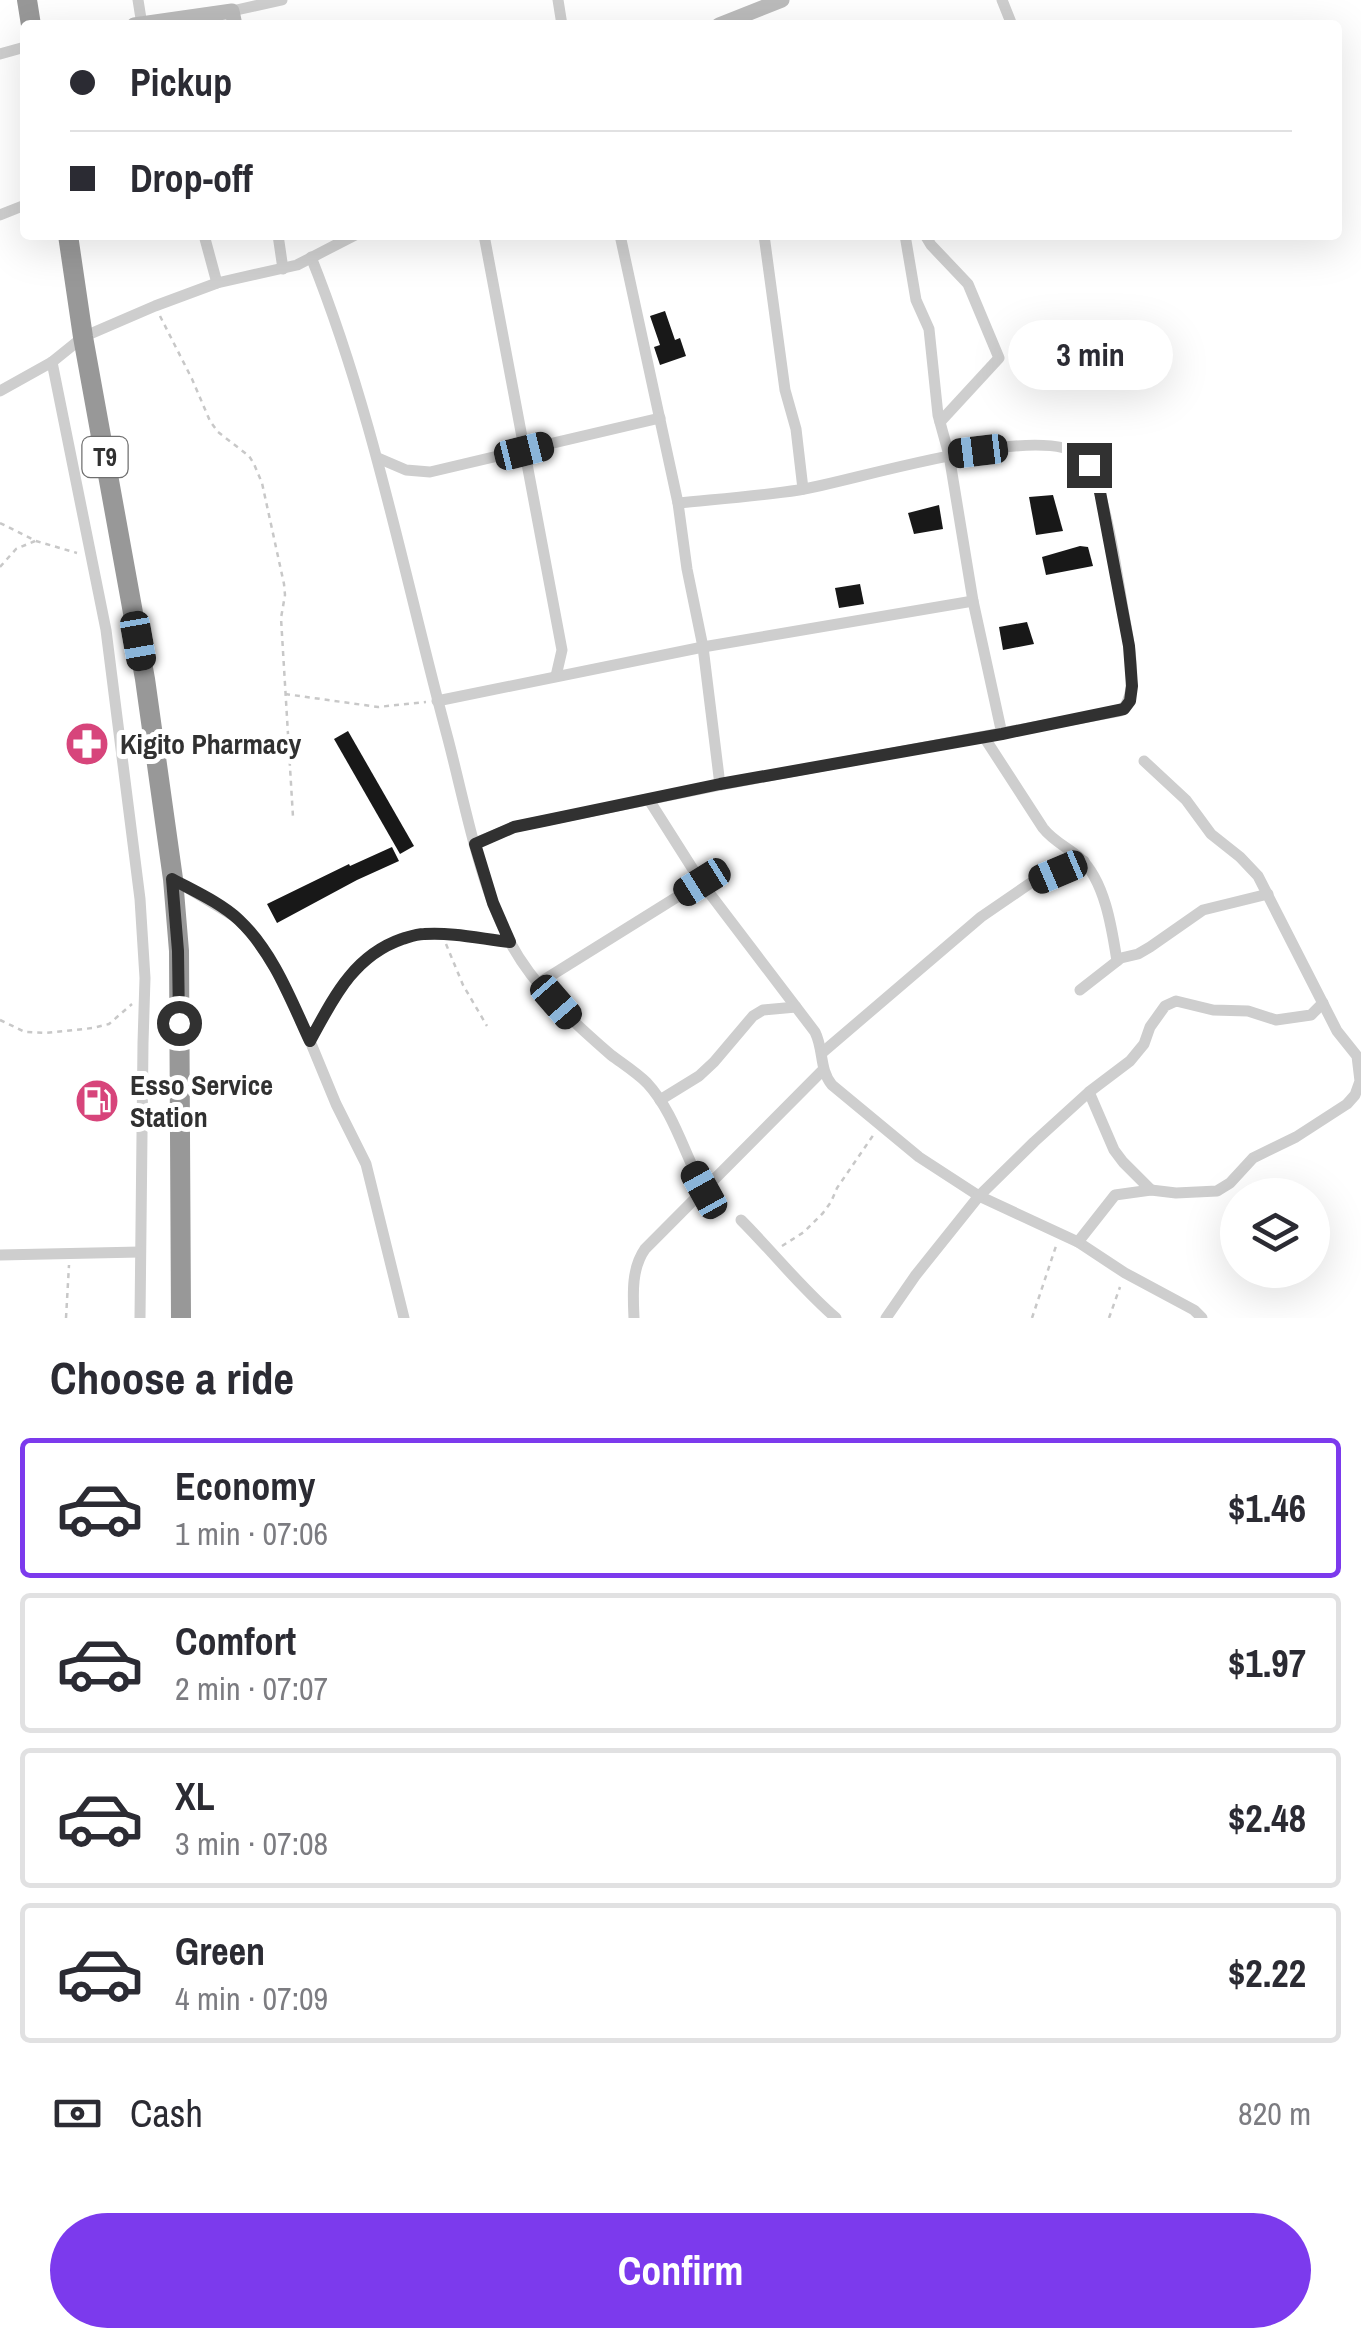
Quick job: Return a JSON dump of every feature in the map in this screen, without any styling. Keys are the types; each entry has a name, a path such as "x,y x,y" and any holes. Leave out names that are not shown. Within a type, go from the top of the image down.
{"highway":[{"name":"T9","path":"69,240 146,679 172,879 178,951 180,1318"}],"street":[{"path":"732,20 782,0"},
{"path":"206,20 233,18 274,1"},
{"path":"205,240 218,283"},
{"path":"279,240 283,269"},
{"path":"0,391 52,362 83,337 218,283 297,265 345,240"},
{"path":"485,240 562,650 556,676"},
{"path":"621,240 678,503 703,647 720,784"},
{"path":"765,240 803,489"},
{"path":"906,240 916,300 930,336 940,422 950,455 973,601 1002,734"},
{"path":"928,240 968,284 998,354 996,362 940,422"},
{"path":"311,257 349,357 378,458 437,700 493,903 510,942 539,983 573,1022 646,1082 660,1100 704,1190"},
{"path":"52,362 106,630 140,899 145,994 140,1318"},
{"path":"378,458 406,470 430,472 660,418"},
{"path":"475,844 514,827 720,784 1120,711 1128,705 1132,686 1129,646 1100,492 1084,457 1069,450 1036,444 950,455 803,489 678,503"},
{"path":"437,700 703,647 973,601"},
{"path":"562,650 583,671"},
{"path":"984,737 1052,839 1084,861 1109,910 1117,961"},
{"path":"1078,1242 1115,1194 1217,1191 1253,1158 1296,1137 1352,1100 1360,1080 1357,1056 1337,1030 1258,876 1211,834 1186,800 1144,761"},
{"path":"650,800 702,882 815,1032 823,1052 823,1070 832,1085 919,1157 980,1196 1078,1242 1202,1318"},
{"path":"823,1052 981,917 1032,882 1084,861"},
{"path":"172,879 238,918 278,973 366,1164 402,1316"},
{"path":"539,983 702,882"},
{"path":"1080,990 1117,961 1150,947 1203,910 1268,894"},
{"path":"886,1318 980,1196 1089,1092 1130,1061 1165,1006 1176,1001 1214,1010 1248,1011 1276,1020 1311,1014 1323,1003"},
{"path":"660,1100 699,1076 753,1016 763,1010 796,1006"},
{"path":"634,1318 638,1259 823,1070"},
{"path":"1089,1092 1114,1150 1151,1190"},
{"path":"741,1220 804,1291 836,1318"},
{"path":"0,1255 140,1252"}],"lane":[{"path":"310,1041 348,976 390,944 419,934 510,942"}],"path":[{"path":"154,306 210,421 249,456 262,483 284,584 281,618 293,817"},
{"path":"0,523 36,541 92,559"},
{"path":"0,567 16,548 36,541"},
{"path":"285,694 378,708 437,700"},
{"path":"442,934 463,985 487,1026"},
{"path":"0,1020 25,1032 93,1028 109,1024 145,994"},
{"path":"772,1251 804,1232 823,1213 880,1126"},
{"path":"1032,1318 1059,1235"},
{"path":"66,1318 70,1255"},
{"path":"1108,1318 1125,1273"}],"building":[{"path":"665,311 675,340 680,338 686,356 660,365 654,347 660,345 650,316"},
{"path":"1053,495 1063,531 1036,535 1029,497"},
{"path":"939,505 943,529 914,534 908,513"},
{"path":"1088,547 1093,566 1046,575 1042,557"},
{"path":"860,584 864,604 839,608 835,588"},
{"path":"1027,622 1034,644 1003,650 999,627"},
{"path":"348,731 414,846 400,854 334,739"},
{"path":"392,847 399,861 277,923 267,904"}],"place":[{"name":"Kigito Pharmacy","path":"87,744"},
{"name":"Esso Service Station","path":"97,1101"}],"route":[{"path":"179,1023 172,879 238,918 256,938 278,973 310,1041 348,976 390,944 419,934 510,942 475,844 514,827 720,784 1124,709 1130,701 1132,686 1129,646 1100,492 1089,465"}]}
